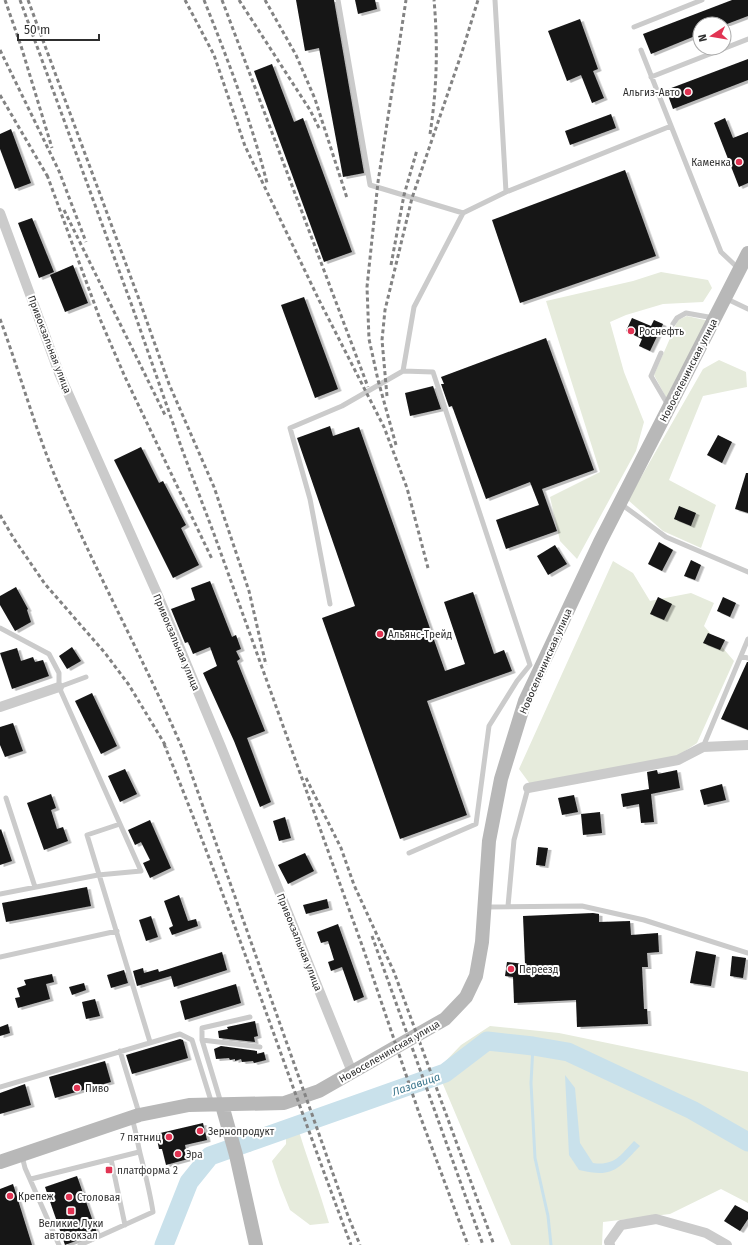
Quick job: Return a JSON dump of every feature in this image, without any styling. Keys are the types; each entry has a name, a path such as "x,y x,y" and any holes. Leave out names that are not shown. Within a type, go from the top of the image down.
{"main road":[{"name":"Новоселенинская улица","path":"0,1162 135,1117 188,1105 284,1103 319,1091 445,1019 466,997 476,976 482,942 483,907 489,841 501,779 525,701 620,503 748,253"},
{"path":"217,1105 232,1140 256,1245"}],"street":[{"name":"Привокзальная улица","path":"0,213 59,373 156,591 222,747 352,1072"},
{"path":"0,707 59,687"},
{"path":"528,788 678,760 703,747 748,744"},
{"path":"610,1245 609,1242 621,1225 656,1219 706,1233 727,1245"}],"lane":[{"path":"338,0 370,185 463,213"},
{"path":"495,0 506,192"},
{"path":"634,26 702,0"},
{"path":"651,77 748,39"},
{"path":"641,50 721,252 739,270"},
{"path":"404,371 414,307 463,213 506,192 671,126"},
{"path":"725,298 748,309"},
{"path":"673,324 677,318 686,313 714,318"},
{"path":"661,353 650,376 669,406"},
{"path":"330,604 310,499 290,428 342,406 404,371 433,372 530,665 517,681 489,726 476,824 409,853"},
{"path":"620,503 666,537 748,572"},
{"path":"0,628 49,654 59,673 59,687 141,871 98,875 0,894"},
{"path":"703,747 748,639"},
{"path":"741,656 748,658"},
{"path":"59,687 86,677"},
{"path":"508,906 514,840 528,788"},
{"path":"6,798 35,887"},
{"path":"120,824 87,835 98,875 118,931 150,1042"},
{"path":"483,907 582,906 644,920 748,953"},
{"path":"0,957 118,931"},
{"path":"217,1105 202,1040 202,1028 250,1017"},
{"path":"0,1087 180,1034 192,1040 217,1105"},
{"path":"202,1040 260,1046"},
{"path":"80,1245 153,1212 148,1182 139,1152 135,1117 120,1051"},
{"path":"31,1179 139,1152"},
{"path":"22,1155 59,1245"},
{"path":"111,1159 126,1225"}],"shaded area":[{"path":"661,272 708,280 712,288 703,302 663,304 626,315 610,322 624,372 644,422 636,451 577,559 560,541 550,497 600,472 546,301 633,281"},
{"path":"687,316 709,321 668,401 654,375 678,320"},
{"path":"719,360 746,372 747,387 703,396 669,480 716,505 701,548 663,531 628,500 703,369"},
{"path":"613,561 633,573 650,601 691,593 714,603 704,626 734,661 697,743 676,757 530,784 519,769"},
{"path":"490,1026 559,1033 748,1072 748,1203 721,1189 670,1214 603,1222 602,1245 511,1245 437,1070 461,1045"},
{"path":"296,1122 329,1223 310,1225 290,1210 272,1161 286,1144 286,1137 272,1139 250,1152 246,1132 275,1124"}],"water":[{"path":"565,1075 575,1088 580,1143 593,1163 606,1163 616,1159 634,1141 640,1146 626,1161 614,1170 600,1173 579,1170 569,1155"}],"building":[{"path":"296,0 334,0 364,173 343,177 319,48 305,51"},
{"path":"355,0 375,0 377,9 358,14"},
{"path":"732,0 748,0 748,16 732,22 732,16 692,16 692,37 651,54 643,34"},
{"path":"580,19 598,69 593,71 604,98 592,103 581,75 567,81 548,31"},
{"path":"748,59 748,80 673,109 666,90"},
{"path":"272,64 294,122 303,118 352,252 324,262 254,71"},
{"path":"611,114 616,128 570,145 565,131"},
{"name":"Каменка","path":"725,118 733,138 748,132 748,183 739,187 714,123"},
{"path":"11,129 31,183 15,189 0,149 0,134"},
{"path":"625,170 656,256 520,303 492,220"},
{"path":"32,218 54,272 39,278 18,223"},
{"path":"73,265 88,303 65,312 50,275"},
{"path":"304,297 338,389 315,398 281,305"},
{"path":"632,318 651,326 654,320 663,324 650,351 639,346 642,339 626,331"},
{"path":"546,338 594,470 542,489 557,531 506,549 496,520 539,505 530,482 486,499 452,406 449,407 441,384 444,384 441,377"},
{"path":"433,386 441,409 410,416 405,393"},
{"name":"Альянс-Трейд","path":"330,426 333,436 359,427 445,671 465,664 444,602 473,592 494,654 504,650 512,671 427,701 467,815 400,839 322,618 355,606 297,438"},
{"path":"718,435 732,442 722,463 707,455"},
{"path":"141,447 159,483 163,481 186,525 181,528 199,565 173,578 114,460"},
{"path":"746,473 748,473 748,513 735,509"},
{"path":"679,506 696,513 691,526 674,519"},
{"path":"659,542 673,550 662,571 648,564"},
{"path":"555,545 567,564 548,575 537,556"},
{"path":"691,560 701,565 695,580 684,576"},
{"path":"210,581 232,637 236,635 241,649 236,651 240,659 237,661 265,731 247,738 271,802 260,807 234,741 203,673 217,666 210,647 193,654 188,642 185,643 171,609 195,600 191,588"},
{"path":"16,587 28,609 31,622 15,631 0,605 0,596"},
{"path":"658,597 672,604 664,620 650,614"},
{"path":"723,597 736,603 730,617 717,611"},
{"path":"708,633 725,640 720,650 703,643"},
{"path":"72,647 81,661 67,669 59,656"},
{"path":"17,648 21,661 33,657 35,662 43,660 49,676 12,689 0,653"},
{"path":"748,662 748,730 721,719"},
{"path":"92,693 117,746 101,754 75,701"},
{"path":"13,723 23,751 5,757 0,745 0,727"},
{"path":"125,769 137,794 120,802 108,776"},
{"path":"657,770 658,774 677,770 680,788 651,794 654,822 641,823 639,804 623,807 621,794 649,789 647,772"},
{"path":"722,784 726,800 704,805 700,790"},
{"path":"51,794 56,808 51,810 57,829 63,827 68,841 44,850 27,803"},
{"path":"574,795 578,812 562,815 558,798"},
{"path":"600,812 602,833 583,835 581,814"},
{"path":"285,817 291,838 279,841 273,821"},
{"path":"150,820 171,868 150,878 143,863 150,860 141,842 135,845 128,830"},
{"path":"1,829 12,861 0,865 0,830"},
{"path":"538,847 548,848 545,866 536,865"},
{"path":"305,853 314,871 288,884 278,865"},
{"path":"87,887 91,906 6,922 2,903"},
{"path":"179,895 188,921 196,919 198,926 172,935 169,928 173,926 164,901"},
{"path":"327,899 329,908 306,914 303,905"},
{"path":"599,914 599,922 630,921 631,935 658,933 659,952 647,953 648,967 642,967 644,1009 647,1009 648,1024 577,1027 576,1000 514,1003 513,977 505,976 507,962 525,964 523,916"},
{"path":"151,916 158,937 146,941 139,920"},
{"path":"338,924 364,997 354,1001 342,967 331,971 328,962 334,960 328,941 321,943 317,932"},
{"path":"696,951 716,955 711,986 690,983"},
{"path":"222,952 227,970 174,987 171,976 137,986 133,971 143,968 144,973 158,969 159,972"},
{"path":"732,956 746,958 743,978 730,976"},
{"path":"124,970 128,983 111,988 107,975"},
{"path":"52,974 54,982 46,984 50,999 18,1008 15,998 20,997 17,988 26,985 24,980"},
{"path":"84,983 86,990 72,995 69,987"},
{"path":"236,984 241,1003 185,1020 180,1001"},
{"path":"95,999 100,1016 86,1019 82,1002"},
{"path":"255,1021 258,1036 254,1037 255,1042 219,1038 218,1031 228,1029 227,1027"},
{"path":"8,1024 10,1033 0,1036 0,1027"},
{"path":"180,1039 183,1040 188,1058 132,1074 126,1055"},
{"path":"221,1046 257,1051 257,1054 264,1052 266,1060 254,1063 253,1061 242,1062 241,1059 235,1061 235,1059 230,1060 229,1058 216,1059 214,1049"},
{"path":"105,1061 111,1082 55,1098 49,1077"},
{"path":"25,1084 31,1105 0,1114 0,1093"},
{"path":"203,1123 207,1140 185,1145 188,1159 166,1165 162,1149 159,1149 156,1134"},
{"name":"Великие Луки автовокзал","path":"77,1176 97,1233 65,1245 45,1187"},
{"path":"13,1184 32,1245 0,1245 0,1189"},
{"path":"735,1205 748,1212 748,1219 740,1231 724,1221"}],"waterway":[{"name":"Лазавица","path":"164,1245 189,1182 210,1156 445,1073 487,1041 533,1046 568,1052 692,1110 748,1142"},
{"path":"533,1046 531,1083 535,1158 548,1216 551,1245"}],"railway":[{"path":"5,0 21,46 52,148"},
{"path":"20,0 132,306 183,452 363,948 419,1113 468,1245"},
{"path":"28,0 169,384 214,487 249,591 266,665"},
{"path":"185,0 214,55 245,146 319,300 384,427 407,488 428,568"},
{"path":"204,0 222,45 254,136 267,183"},
{"path":"222,0 368,387"},
{"path":"239,0 310,110 320,130"},
{"path":"265,0 296,55 315,99 347,198"},
{"path":"396,445 378,380 369,339 367,287 378,182 406,0"},
{"path":"430,134 436,67 434,0"},
{"path":"387,396 382,340 385,310 412,198 462,52 478,0"},
{"path":"0,50 59,171 86,242"},
{"path":"0,95 49,179"},
{"path":"391,265 404,195 417,150"},
{"path":"47,175 100,319 125,377 212,559"},
{"path":"64,210 165,415"},
{"path":"0,319 57,481 183,750 348,1216 360,1245"},
{"path":"0,515 14,539 45,584 105,653 129,685 167,748"},
{"path":"164,744 213,868 351,1245"},
{"path":"306,778 341,848 354,885 394,972 494,1245"},
{"path":"372,936 483,1245"}],"place":[{"name":"Альгиз-Авто","path":"688,92"},
{"name":"Каменка","path":"739,162"},
{"name":"Роснефть","path":"631,331"},
{"name":"Альянс-Трейд","path":"380,634"},
{"name":"Переезд","path":"511,969"},
{"name":"Пиво","path":"77,1088"},
{"name":"Зернопродукт","path":"200,1131"},
{"name":"7 пятниц","path":"169,1137"},
{"name":"Эра","path":"178,1154"},
{"name":"платформа 2","path":"109,1170"},
{"name":"Крепеж","path":"10,1196"},
{"name":"Столовая","path":"69,1197"},
{"name":"Великие Луки автовокзал","path":"71,1211"}]}
